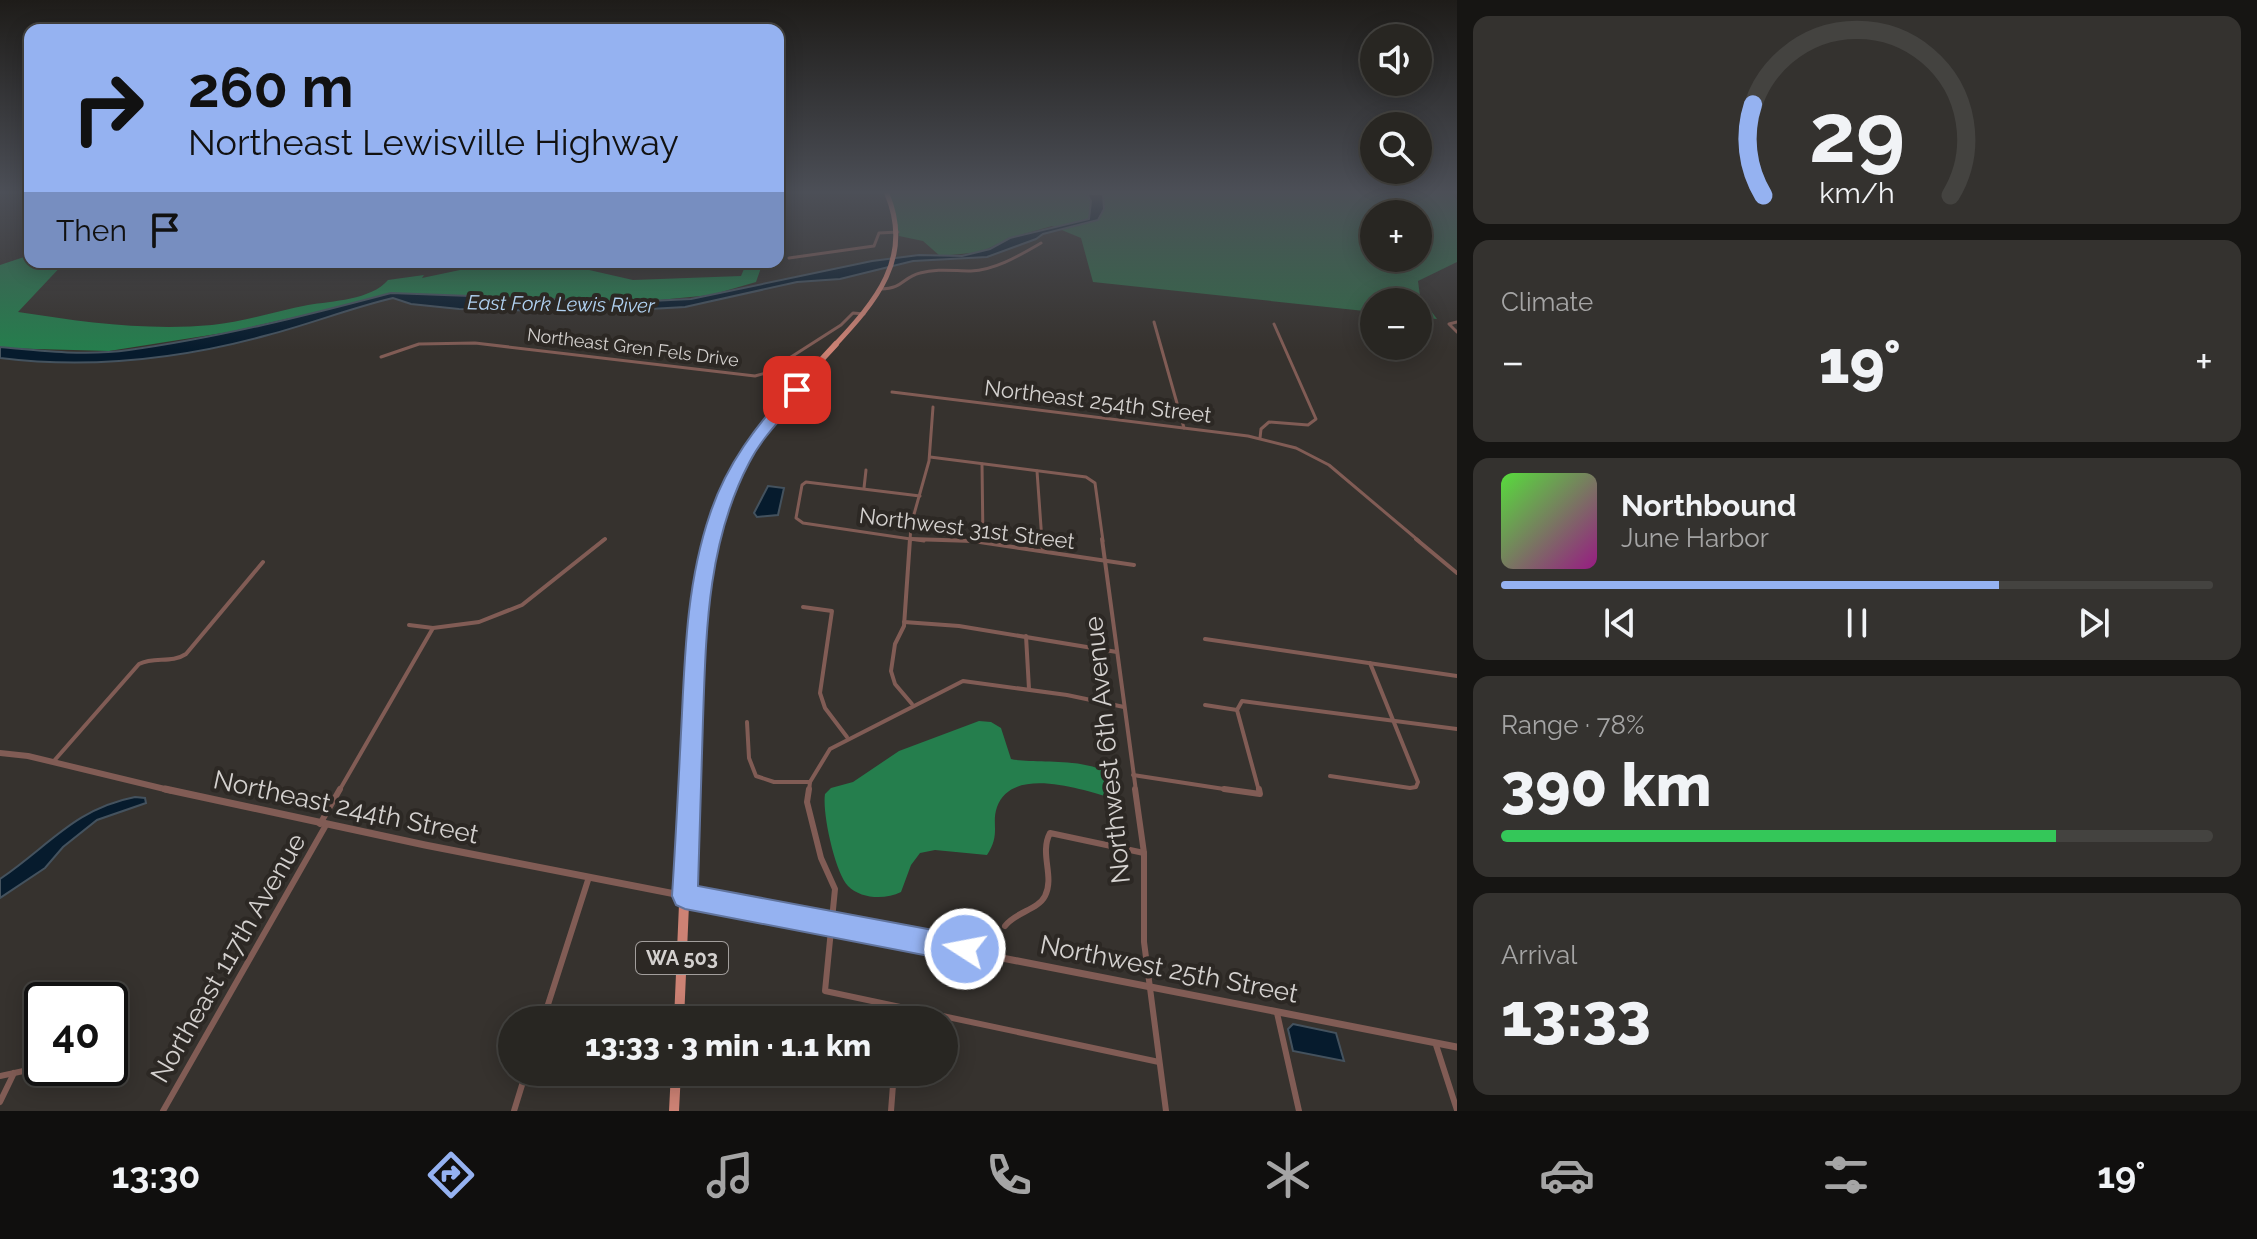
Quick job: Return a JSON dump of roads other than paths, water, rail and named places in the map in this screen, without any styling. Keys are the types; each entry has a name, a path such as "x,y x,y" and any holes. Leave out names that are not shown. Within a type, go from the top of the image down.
{"main road":[{"name":"WA 503","path":"680,1006 699,599 719,512 741,462 763,428 864,314 881,289 895,246"},
{"path":"674,1111 675,1086"}],"street":[{"path":"789,258 874,246"},
{"path":"881,289 896,289 910,276 926,271 973,271 997,264 1035,246"},
{"name":"Northeast Gren Fels Drive","path":"381,357 419,344 475,343 755,376 766,373 824,333 841,325 853,313 864,314"},
{"path":"1154,322 1184,428"},
{"path":"1457,322 1449,324 1457,332"},
{"path":"1260,438 1261,429 1269,422 1308,425 1316,419 1274,324"},
{"name":"Northeast 254th Street","path":"892,392 1260,438 1299,449 1338,471 1457,573"},
{"path":"912,704 895,684 891,671 893,652 904,622 909,538 930,457 933,407"},
{"path":"930,457 1037,471 1043,551"},
{"path":"982,464 983,542"},
{"path":"866,470 864,488 920,496"},
{"name":"Northwest 6th Avenue","path":"1037,471 1086,477 1094,481 1144,853 1143,922 1166,1111"},
{"name":"Northwest 31st Street","path":"864,488 804,482 796,517 798,521 909,538 983,542 1134,565"},
{"path":"409,625 433,628 485,620 520,606 545,589 584,552 605,539"},
{"path":"53,762 141,662 152,659 173,662 186,654 263,562"},
{"path":"803,607 832,611 820,693 828,713 848,738"},
{"path":"904,622 1026,636 1117,652"},
{"name":"Northeast 117th Avenue","path":"163,1111 433,628"},
{"path":"1026,636 1029,689"},
{"path":"1205,639 1457,676"},
{"path":"1330,776 1416,787 1418,782 1370,663"},
{"path":"893,1006 825,991 834,884 823,862 808,812 810,782 830,749 912,704 963,681 1029,689 1124,707"},
{"path":"1133,775 1260,794 1237,710 1239,703 1247,700 1457,729"},
{"path":"1205,705 1237,710"},
{"path":"747,722 748,763 757,778 773,783 810,782"},
{"name":"Northeast 244th Street","path":"0,753 53,762 323,824 685,896"},
{"path":"1005,926 1013,913 1036,905 1044,898 1047,888 1045,841 1050,833 1060,832 1090,842 1144,853"},
{"path":"548,1006 589,877"},
{"name":"Northwest 25th Street","path":"685,896 1149,984 1457,1047"},
{"path":"1277,1010 1299,1111"},
{"path":"958,1020 1159,1062"},
{"path":"1435,1043 1457,1110"},
{"path":"0,1076 24,1071"},
{"path":"0,1102 14,1073"},
{"path":"514,1111 522,1086"},
{"path":"891,1111 893,1086"}],"water":[{"name":"East Fork Lewis River","path":"996,246 1017,246 987,257 913,261 840,279 797,282 685,307 615,311 575,306 548,311 459,309 411,304 393,298 268,335 169,356 101,362 0,358 0,347 97,353 162,345 262,325 391,293 630,302 691,299 872,261 919,255 962,256"},
{"path":"768,486 784,488 778,515 757,517 754,513"},
{"path":"135,797 145,798 146,803 97,820 63,847 45,868 0,898 0,879 63,830 95,810"},
{"path":"1293,1024 1336,1033 1344,1061 1293,1051 1288,1029"}]}
